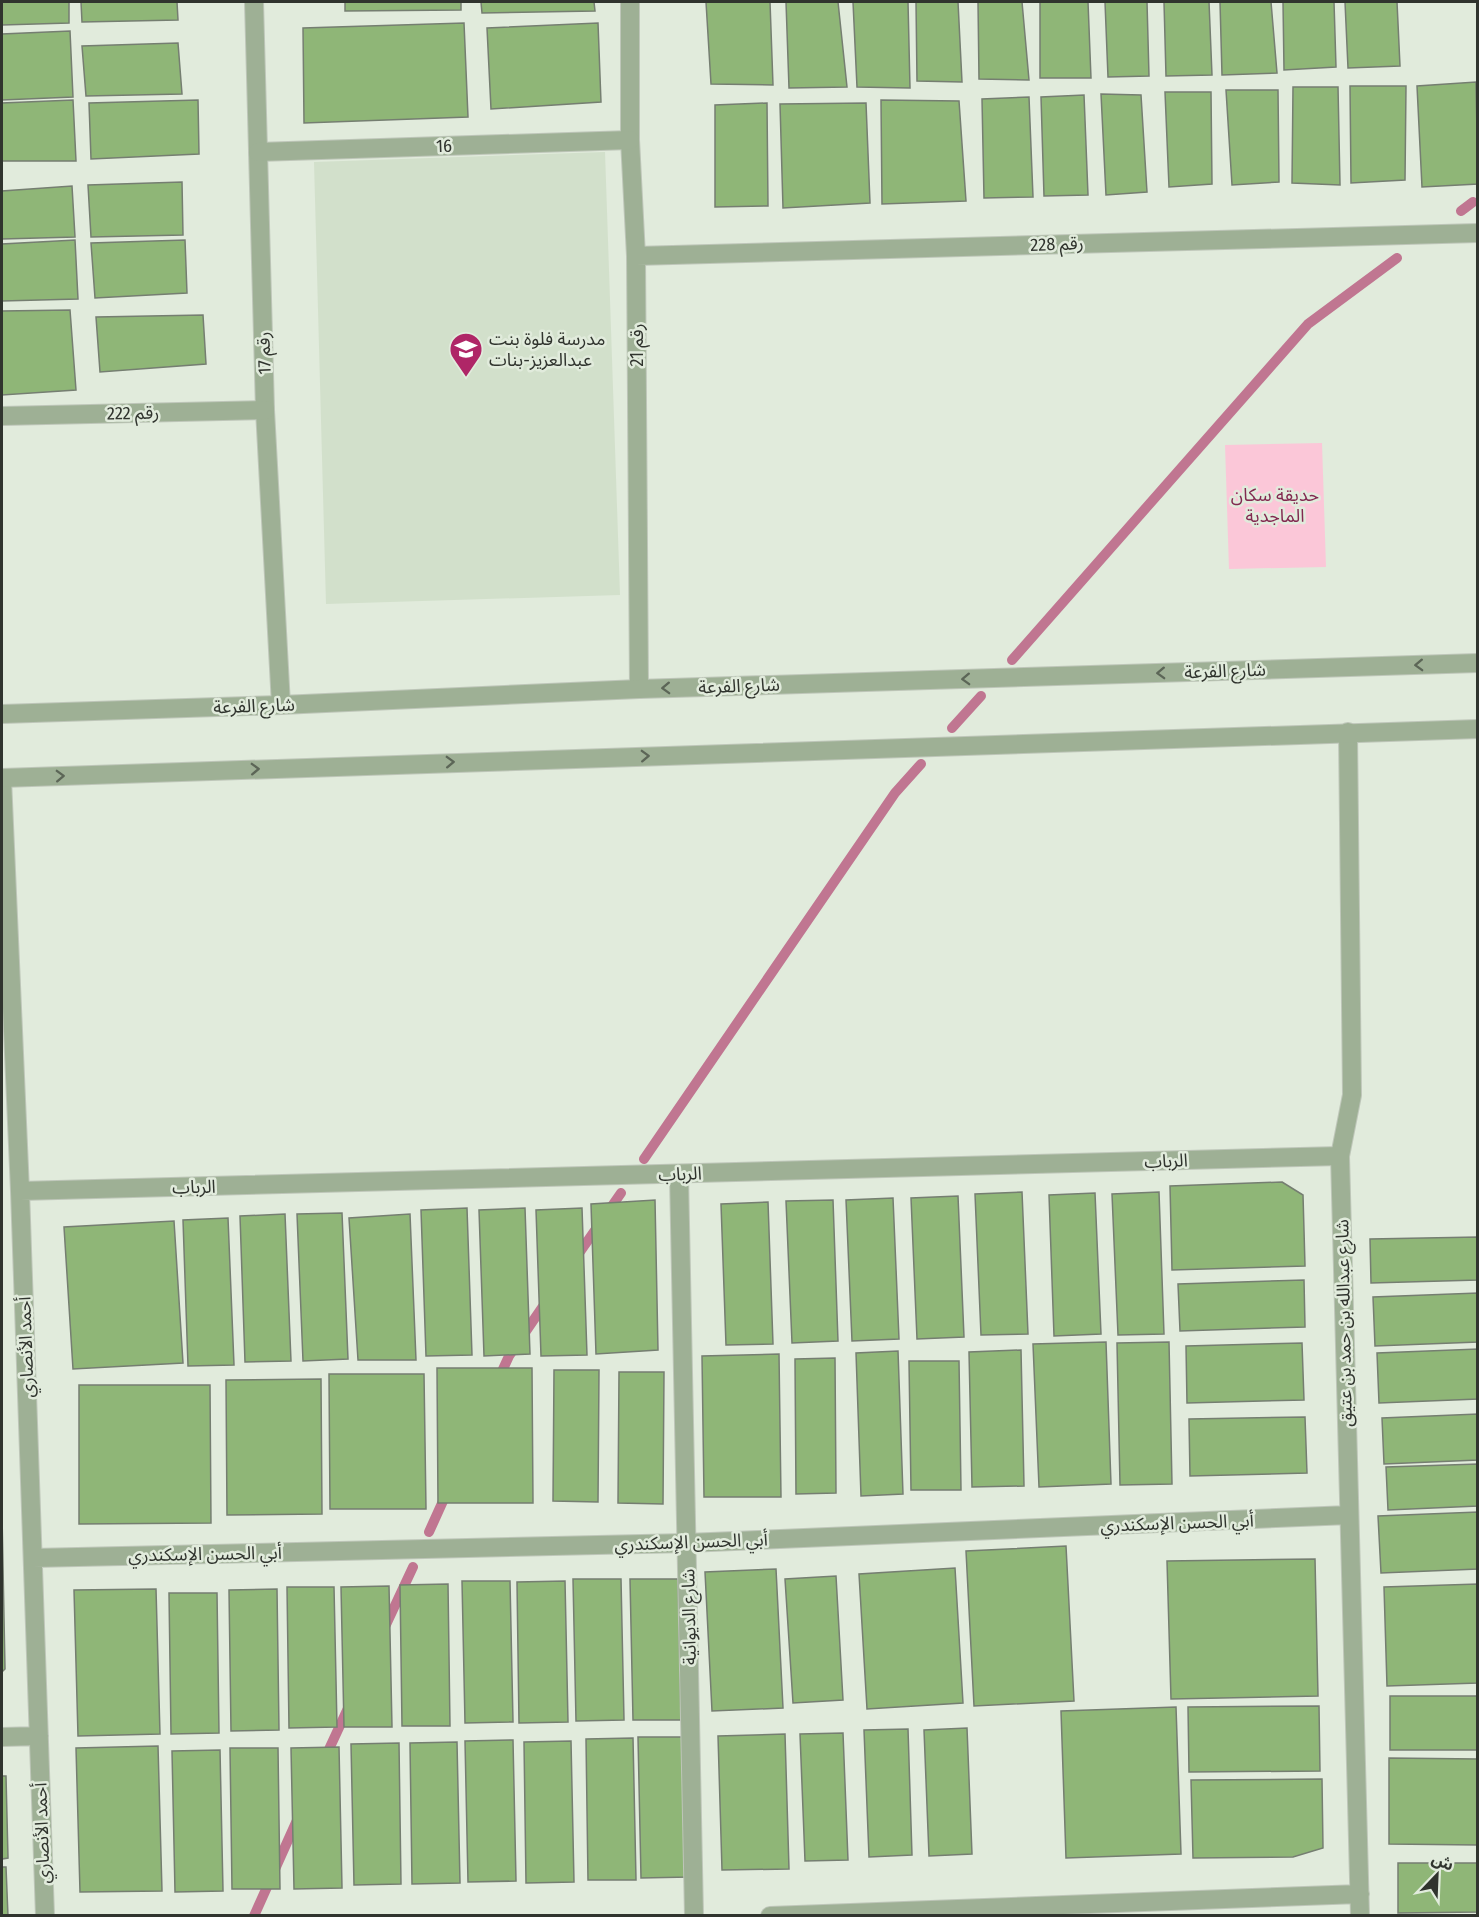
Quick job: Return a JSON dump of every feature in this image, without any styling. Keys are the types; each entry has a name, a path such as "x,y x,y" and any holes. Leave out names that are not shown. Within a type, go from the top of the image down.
{"street":[{"name":"رقم 17","path":"254,2 265,410 281,705"},
{"name":"رقم 21","path":"630,2 630,140 636,256 639,689"},
{"name":"16","path":"258,152 630,140"},
{"name":"رقم 228","path":"636,256 1478,233"},
{"name":"رقم 222","path":"2,416 265,410"},
{"name":"شارع الفرعة","path":"2,714 281,705 639,689 1478,663"},
{"path":"2,778 1478,729"},
{"name":"شارع عبدالله بن حمد بن عتيق","path":"1348,732 1352,1095 1340,1156 1360,1916"},
{"name":"أحمد الأنصاري","path":"2,778 20,1191 45,1916"},
{"name":"الرباب","path":"20,1191 1340,1156"},
{"name":"شارع الديوانية","path":"679,1174 694,1916"},
{"name":"أبي الحسن الإسكندري","path":"33,1558 687,1543 1349,1515"},
{"path":"2,1737 39,1737"},
{"path":"771,1916 1360,1894"}],"shaded area":[{"name":"مدرسة فلوة بنت عبدالعزيز-بنات","path":"605,152 620,595 326,604 314,162"}],"green space":[{"name":"حديقة سكان الماجدية","path":"1322,443 1326,567 1229,569 1225,445"}],"building":[{"path":"2,2 69,2 69,23 2,25"},
{"path":"81,2 177,2 178,20 82,22"},
{"path":"345,2 461,2 461,10 345,11"},
{"path":"481,2 594,2 595,11 482,13"},
{"path":"706,2 770,2 773,85 711,84"},
{"path":"786,2 838,2 847,87 789,88"},
{"path":"853,2 908,2 910,88 857,87"},
{"path":"916,2 958,2 962,82 917,81"},
{"path":"978,2 1022,2 1029,80 979,79"},
{"path":"1040,2 1088,2 1091,78 1040,78"},
{"path":"1105,2 1147,2 1149,76 1108,77"},
{"path":"1164,2 1209,2 1212,75 1166,76"},
{"path":"1220,2 1271,2 1277,73 1222,75"},
{"path":"1283,2 1334,2 1336,67 1284,70"},
{"path":"1345,2 1397,2 1400,66 1348,68"},
{"path":"464,23 468,117 304,123 303,28"},
{"path":"598,23 601,102 491,109 487,28"},
{"path":"70,31 73,97 2,100 2,34"},
{"path":"178,43 182,94 86,96 82,46"},
{"path":"1476,82 1478,184 1422,187 1417,86"},
{"path":"1350,86 1406,86 1405,180 1351,183"},
{"path":"1293,87 1338,87 1340,185 1292,183"},
{"path":"1226,90 1278,90 1279,182 1232,185"},
{"path":"1165,92 1211,92 1212,184 1169,187"},
{"path":"1101,94 1141,95 1147,192 1106,195"},
{"path":"1084,95 1088,195 1044,196 1041,97"},
{"path":"1029,97 1033,197 984,198 982,99"},
{"path":"73,100 76,161 2,161 2,103"},
{"path":"198,100 199,154 91,159 89,103"},
{"path":"881,100 959,101 966,201 882,204"},
{"path":"767,103 768,206 715,207 715,105"},
{"path":"866,103 870,203 783,208 780,104"},
{"path":"182,182 183,235 91,237 88,185"},
{"path":"72,186 75,237 2,239 2,191"},
{"path":"75,240 78,299 2,301 2,244"},
{"path":"185,240 187,293 95,298 91,243"},
{"path":"70,310 76,390 2,395 2,311"},
{"path":"203,315 206,364 100,372 96,317"},
{"path":"1282,1182 1303,1195 1305,1266 1172,1270 1170,1186"},
{"path":"1022,1192 1028,1334 981,1335 975,1194"},
{"path":"1159,1192 1164,1334 1118,1335 1112,1194"},
{"path":"1095,1193 1101,1334 1054,1336 1049,1195"},
{"path":"958,1196 964,1337 917,1339 911,1198"},
{"path":"893,1198 899,1339 852,1341 846,1200"},
{"path":"655,1200 658,1350 596,1354 591,1204"},
{"path":"833,1200 838,1341 792,1343 786,1201"},
{"path":"768,1202 773,1344 726,1345 721,1204"},
{"path":"467,1208 472,1355 426,1356 421,1210"},
{"path":"525,1208 530,1354 484,1356 479,1210"},
{"path":"582,1208 587,1355 541,1356 536,1210"},
{"path":"342,1213 348,1359 303,1361 297,1214"},
{"path":"285,1214 291,1361 245,1362 240,1216"},
{"path":"410,1214 416,1360 358,1360 349,1218"},
{"path":"228,1218 234,1365 188,1366 183,1220"},
{"path":"174,1221 183,1363 73,1369 64,1227"},
{"path":"1478,1237 1478,1280 1371,1283 1370,1239"},
{"path":"1304,1280 1305,1327 1180,1331 1178,1284"},
{"path":"1478,1293 1478,1342 1375,1346 1373,1297"},
{"path":"1106,1342 1111,1484 1039,1487 1033,1344"},
{"path":"1169,1342 1172,1484 1120,1485 1117,1343"},
{"path":"1302,1343 1304,1400 1187,1403 1186,1346"},
{"path":"1478,1349 1478,1399 1379,1403 1377,1353"},
{"path":"1021,1350 1024,1486 972,1487 969,1352"},
{"path":"898,1351 903,1494 861,1496 856,1353"},
{"path":"779,1354 781,1497 704,1497 702,1356"},
{"path":"835,1358 836,1493 796,1494 795,1359"},
{"path":"909,1361 959,1361 961,1490 911,1490"},
{"path":"437,1368 532,1368 533,1503 438,1503"},
{"path":"554,1370 599,1370 598,1502 553,1501"},
{"path":"619,1372 664,1372 663,1504 618,1503"},
{"path":"329,1374 424,1374 426,1509 330,1509"},
{"path":"321,1379 322,1514 227,1515 226,1380"},
{"path":"79,1385 210,1385 211,1523 79,1524"},
{"path":"1478,1414 1478,1460 1384,1464 1382,1418"},
{"path":"1305,1417 1307,1473 1190,1476 1189,1419"},
{"path":"1478,1464 1478,1506 1388,1510 1386,1467"},
{"path":"1478,1512 1478,1569 1381,1573 1378,1516"},
{"path":"2,1515 5,1669 2,1672"},
{"path":"1066,1546 1074,1701 974,1706 966,1551"},
{"path":"1315,1559 1318,1696 1171,1699 1167,1561"},
{"path":"955,1568 963,1703 867,1709 859,1574"},
{"path":"776,1569 783,1708 712,1711 705,1572"},
{"path":"836,1576 843,1700 793,1703 785,1579"},
{"path":"573,1579 621,1579 624,1720 576,1721"},
{"path":"630,1579 678,1579 681,1720 633,1720"},
{"path":"462,1581 510,1581 513,1722 465,1723"},
{"path":"565,1581 568,1722 519,1723 517,1582"},
{"path":"448,1584 450,1726 402,1726 400,1585"},
{"path":"1478,1584 1478,1683 1387,1686 1384,1587"},
{"path":"389,1586 392,1727 344,1727 341,1587"},
{"path":"287,1587 334,1587 337,1727 289,1728"},
{"path":"156,1589 160,1734 78,1736 74,1590"},
{"path":"277,1589 279,1730 231,1731 229,1590"},
{"path":"169,1593 217,1593 219,1733 171,1734"},
{"path":"1390,1696 1478,1696 1478,1750 1390,1750"},
{"path":"1319,1706 1320,1771 1189,1772 1188,1707"},
{"path":"1176,1707 1181,1854 1066,1858 1061,1711"},
{"path":"967,1728 972,1854 929,1856 924,1730"},
{"path":"908,1729 912,1855 869,1857 864,1730"},
{"path":"843,1733 848,1860 805,1861 800,1734"},
{"path":"785,1734 789,1869 722,1870 718,1736"},
{"path":"638,1737 686,1737 689,1877 641,1878"},
{"path":"633,1738 636,1880 588,1880 586,1739"},
{"path":"513,1740 516,1881 468,1882 465,1741"},
{"path":"571,1741 574,1882 526,1883 524,1742"},
{"path":"457,1742 460,1883 412,1884 410,1743"},
{"path":"399,1743 401,1884 354,1885 351,1744"},
{"path":"158,1746 162,1891 80,1892 76,1748"},
{"path":"339,1747 342,1888 294,1889 291,1748"},
{"path":"230,1748 278,1748 280,1889 232,1889"},
{"path":"220,1750 223,1891 175,1892 172,1751"},
{"path":"1389,1758 1478,1759 1478,1845 1389,1844"},
{"path":"2,1776 6,1776 8,1858 2,1859"},
{"path":"1322,1779 1323,1848 1293,1857 1193,1858 1191,1780"},
{"path":"1398,1863 1478,1863 1478,1912 1398,1913"},
{"path":"2,1867 6,1867 8,1916 2,1916"}],"waterway":[{"path":"1461,211 1473,202"},
{"path":"1012,660 1308,324 1397,258"},
{"path":"952,728 981,696"},
{"path":"644,1159 895,793 921,764"},
{"path":"575,1259 621,1193"},
{"path":"498,1380 509,1356 548,1299"},
{"path":"429,1532 448,1490"},
{"path":"384,1629 413,1567"},
{"path":"324,1760 349,1706"},
{"path":"254,1916 298,1818"}],"place":[{"name":"مدرسة فلوة بنت عبدالعزيز-بنات","path":"466,378"}]}
